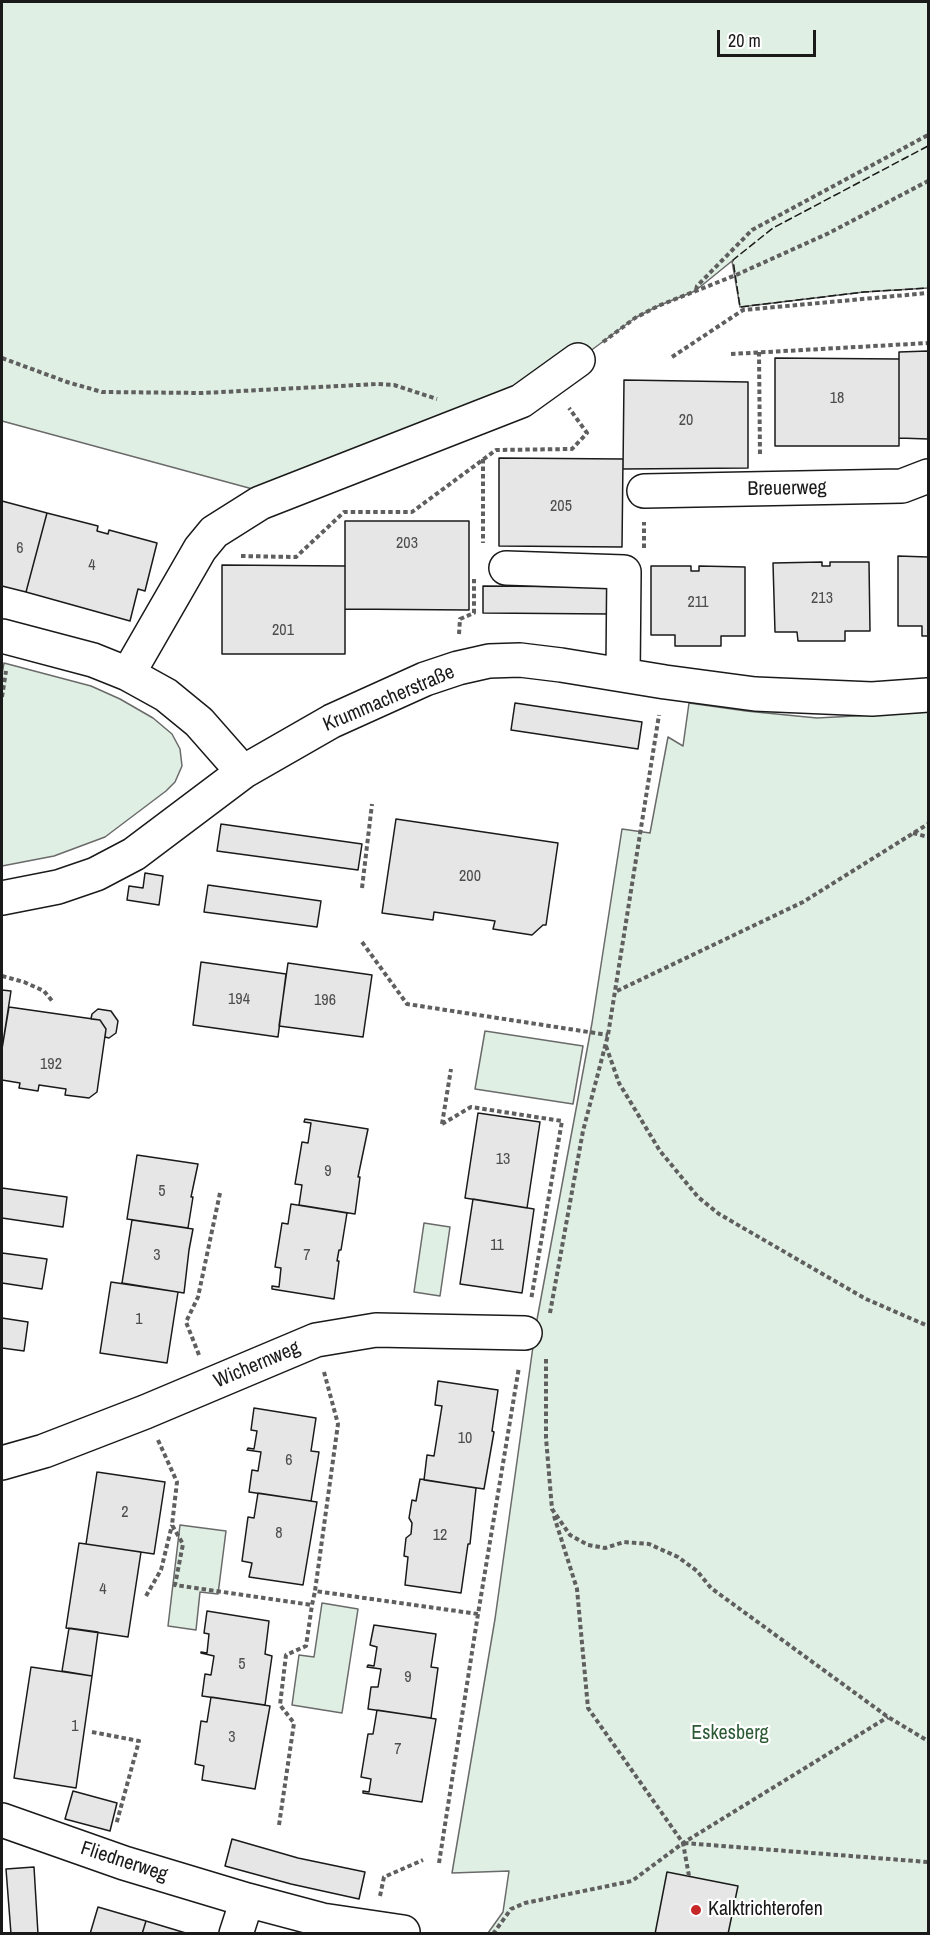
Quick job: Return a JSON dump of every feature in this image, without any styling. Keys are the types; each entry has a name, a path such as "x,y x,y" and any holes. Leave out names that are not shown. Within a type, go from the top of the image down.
{"street":[{"path":"128,674 200,549 214,532 260,503 520,401 579,360"},
{"name":"Breuerweg","path":"644,491 902,486 928,476"},
{"path":"506,568 624,572 622,675"},
{"path":"2,636 93,660 128,674 166,695 199,722 243,772"},
{"name":"Krummacherstraße","path":"2,898 58,887 96,874 134,854 243,772 332,721 425,679 489,661 520,660 755,694 872,699 928,695"},
{"name":"Wichernweg","path":"2,1463 44,1451 145,1412 316,1340 375,1330 537,1328"},
{"name":"Fliednerweg","path":"2,1820 124,1863 247,1900 322,1920 388,1930"},
{"path":"236,1934 247,1900"}],"path":[{"path":"695,291 697,286 752,230 928,135"},
{"path":"579,360 635,318 658,306 830,233 928,181"},
{"path":"672,357 743,310 928,293"},
{"path":"731,354 928,343"},
{"path":"759,352 760,490"},
{"path":"2,358 102,392 202,393 394,385 431,396 479,418"},
{"path":"200,549 212,555 296,557 344,512 411,512 496,450 572,449 587,433 549,381"},
{"path":"624,572 644,566 644,491"},
{"path":"439,1863 478,1614 537,1328 608,1035 665,682"},
{"path":"362,888 372,804"},
{"path":"616,991 803,902 928,824"},
{"path":"913,832 928,837"},
{"path":"362,942 407,1004 608,1035"},
{"path":"2,976 44,991 53,1002"},
{"path":"606,1045 619,1083 660,1150 698,1197 719,1214 866,1299 928,1326"},
{"path":"452,1069 442,1124 471,1107 562,1121 537,1328"},
{"path":"211,1385 186,1322 198,1296 220,1193"},
{"path":"279,1825 294,1723 280,1705 286,1656 306,1646 338,1424 316,1340"},
{"path":"546,1358 546,1438 552,1509 577,1589 588,1708 683,1843 689,1876"},
{"path":"145,1412 177,1482 172,1525 161,1570 146,1596"},
{"path":"552,1509 570,1535 588,1545 605,1548 624,1542 649,1544 678,1557 697,1571 711,1588 888,1717 928,1741"},
{"path":"172,1525 183,1544 176,1585 312,1605"},
{"path":"315,1591 478,1614"},
{"path":"493,1934 510,1909 525,1903 632,1881 683,1843 888,1717"},
{"path":"92,1732 139,1741 124,1797"},
{"path":"683,1843 928,1862"},
{"path":"388,1930 384,1877 423,1860"}],"green space":[{"path":"2,2 928,2 928,288 864,292 740,307 732,261 695,291 635,318 578,360 260,491 2,421"},
{"path":"4,663 91,686 153,718 172,734 180,749 182,766 175,782 105,837 54,856 2,866 2,674"},
{"name":"Eskesberg","path":"689,703 817,718 928,712 928,1933 488,1933 503,1912 509,1871 452,1873 495,1619 536,1325 592,1023 622,829 650,833 668,737 683,746"},
{"path":"485,1031 583,1046 573,1104 475,1089"},
{"path":"424,1223 450,1227 440,1296 414,1292"},
{"path":"180,1525 226,1531 218,1594 200,1592 196,1630 168,1626"},
{"path":"322,1603 358,1609 342,1713 292,1705 299,1655 314,1657"}],"building":[{"path":"928,351 928,439 899,438 899,352"},
{"path":"775,358 899,359 899,446 775,446"},
{"path":"624,380 748,382 748,468 623,469"},
{"path":"499,458 623,459 622,547 499,546"},
{"path":"2,501 47,513 26,592 2,586"},
{"path":"47,513 98,526 97,531 108,534 109,530 157,543 145,591 138,589 130,621 26,592"},
{"path":"345,521 469,521 469,610 345,609"},
{"path":"898,556 928,557 928,636 922,636 922,626 898,626"},
{"path":"822,562 822,566 830,566 830,562 869,562 870,631 845,631 845,641 798,641 797,632 775,632 773,563"},
{"path":"222,565 345,566 345,654 222,654"},
{"path":"651,566 691,566 691,571 699,571 699,566 745,567 745,636 721,636 721,646 675,646 675,635 651,635"},
{"path":"483,586 610,587 610,614 483,613"},
{"path":"515,703 642,722 638,749 511,730"},
{"path":"396,819 558,843 546,925 532,935 493,929 495,921 434,912 433,920 382,913"},
{"path":"221,824 362,844 358,870 217,851"},
{"path":"145,873 163,876 159,905 127,900 129,886 143,888"},
{"path":"208,885 321,901 317,927 204,912"},
{"path":"201,962 286,974 278,1037 193,1025"},
{"path":"288,963 372,975 363,1037 279,1026"},
{"path":"2,990 11,991 2,1049"},
{"path":"9,1007 100,1020 106,1029 97,1092 89,1098 65,1095 66,1089 39,1085 38,1091 19,1088 20,1083 2,1080 2,1049"},
{"path":"98,1009 111,1011 118,1021 116,1033 109,1038 105,1037 106,1029 100,1020 91,1019 92,1014"},
{"path":"478,1113 540,1122 527,1208 465,1198"},
{"path":"305,1119 368,1129 358,1177 360,1177 355,1214 299,1205 302,1185 295,1184 302,1142 308,1143 311,1123 304,1122"},
{"path":"137,1155 198,1164 191,1197 193,1197 188,1228 127,1219"},
{"path":"2,1188 67,1197 63,1227 2,1218"},
{"path":"473,1199 534,1209 522,1293 460,1284"},
{"path":"291,1204 347,1213 337,1261 339,1261 334,1299 272,1289 272,1286 279,1287 281,1268 275,1267 282,1223 288,1224"},
{"path":"132,1220 193,1229 184,1293 122,1283"},
{"path":"2,1253 47,1259 42,1289 2,1283"},
{"path":"111,1282 178,1292 167,1363 100,1353"},
{"path":"2,1318 28,1322 24,1351 2,1348"},
{"path":"438,1381 498,1390 492,1431 494,1432 484,1489 424,1480 427,1455 434,1456 442,1406 435,1405"},
{"path":"254,1408 316,1418 311,1451 319,1452 311,1501 249,1492 252,1470 258,1471 261,1452 247,1450 248,1448 254,1449 257,1431 251,1430"},
{"path":"97,1472 165,1482 154,1554 86,1544"},
{"path":"420,1479 476,1488 470,1544 468,1544 461,1593 405,1585 408,1557 404,1556 406,1538 411,1534 412,1523 409,1518 412,1500 416,1501"},
{"path":"258,1493 317,1502 303,1585 249,1577 252,1563 242,1561 248,1517 254,1518"},
{"path":"79,1543 141,1552 128,1637 66,1628"},
{"path":"207,1611 269,1621 265,1654 272,1656 265,1705 202,1696 205,1674 211,1675 214,1656 201,1653 207,1653 209,1634 204,1633"},
{"path":"374,1625 436,1634 431,1667 438,1668 431,1718 368,1709 371,1687 378,1687 381,1669 367,1667 368,1665 374,1666 377,1647 370,1645"},
{"path":"69,1628 98,1632 92,1676 62,1671"},
{"path":"31,1667 92,1676 76,1788 14,1778"},
{"path":"211,1697 270,1706 255,1789 202,1780 204,1766 195,1764 201,1721 207,1722"},
{"path":"377,1710 436,1719 422,1802 363,1793 363,1791 369,1792 371,1779 361,1777 368,1734 373,1734"},
{"path":"73,1791 117,1803 110,1831 65,1819"},
{"path":"232,1839 298,1858 365,1872 359,1899 225,1866"},
{"path":"34,1867 38,1934 11,1934 6,1869"},
{"name":"Kalktrichterofen","path":"667,1872 738,1886 728,1934 655,1934"},
{"path":"98,1907 146,1921 142,1934 90,1934"},
{"path":"146,1921 189,1934 142,1934"}],"fence":[{"path":"928,146 773,228 733,260 740,307 864,292 928,288"}],"place":[{"name":"Kalktrichterofen","path":"696,1910"}]}
